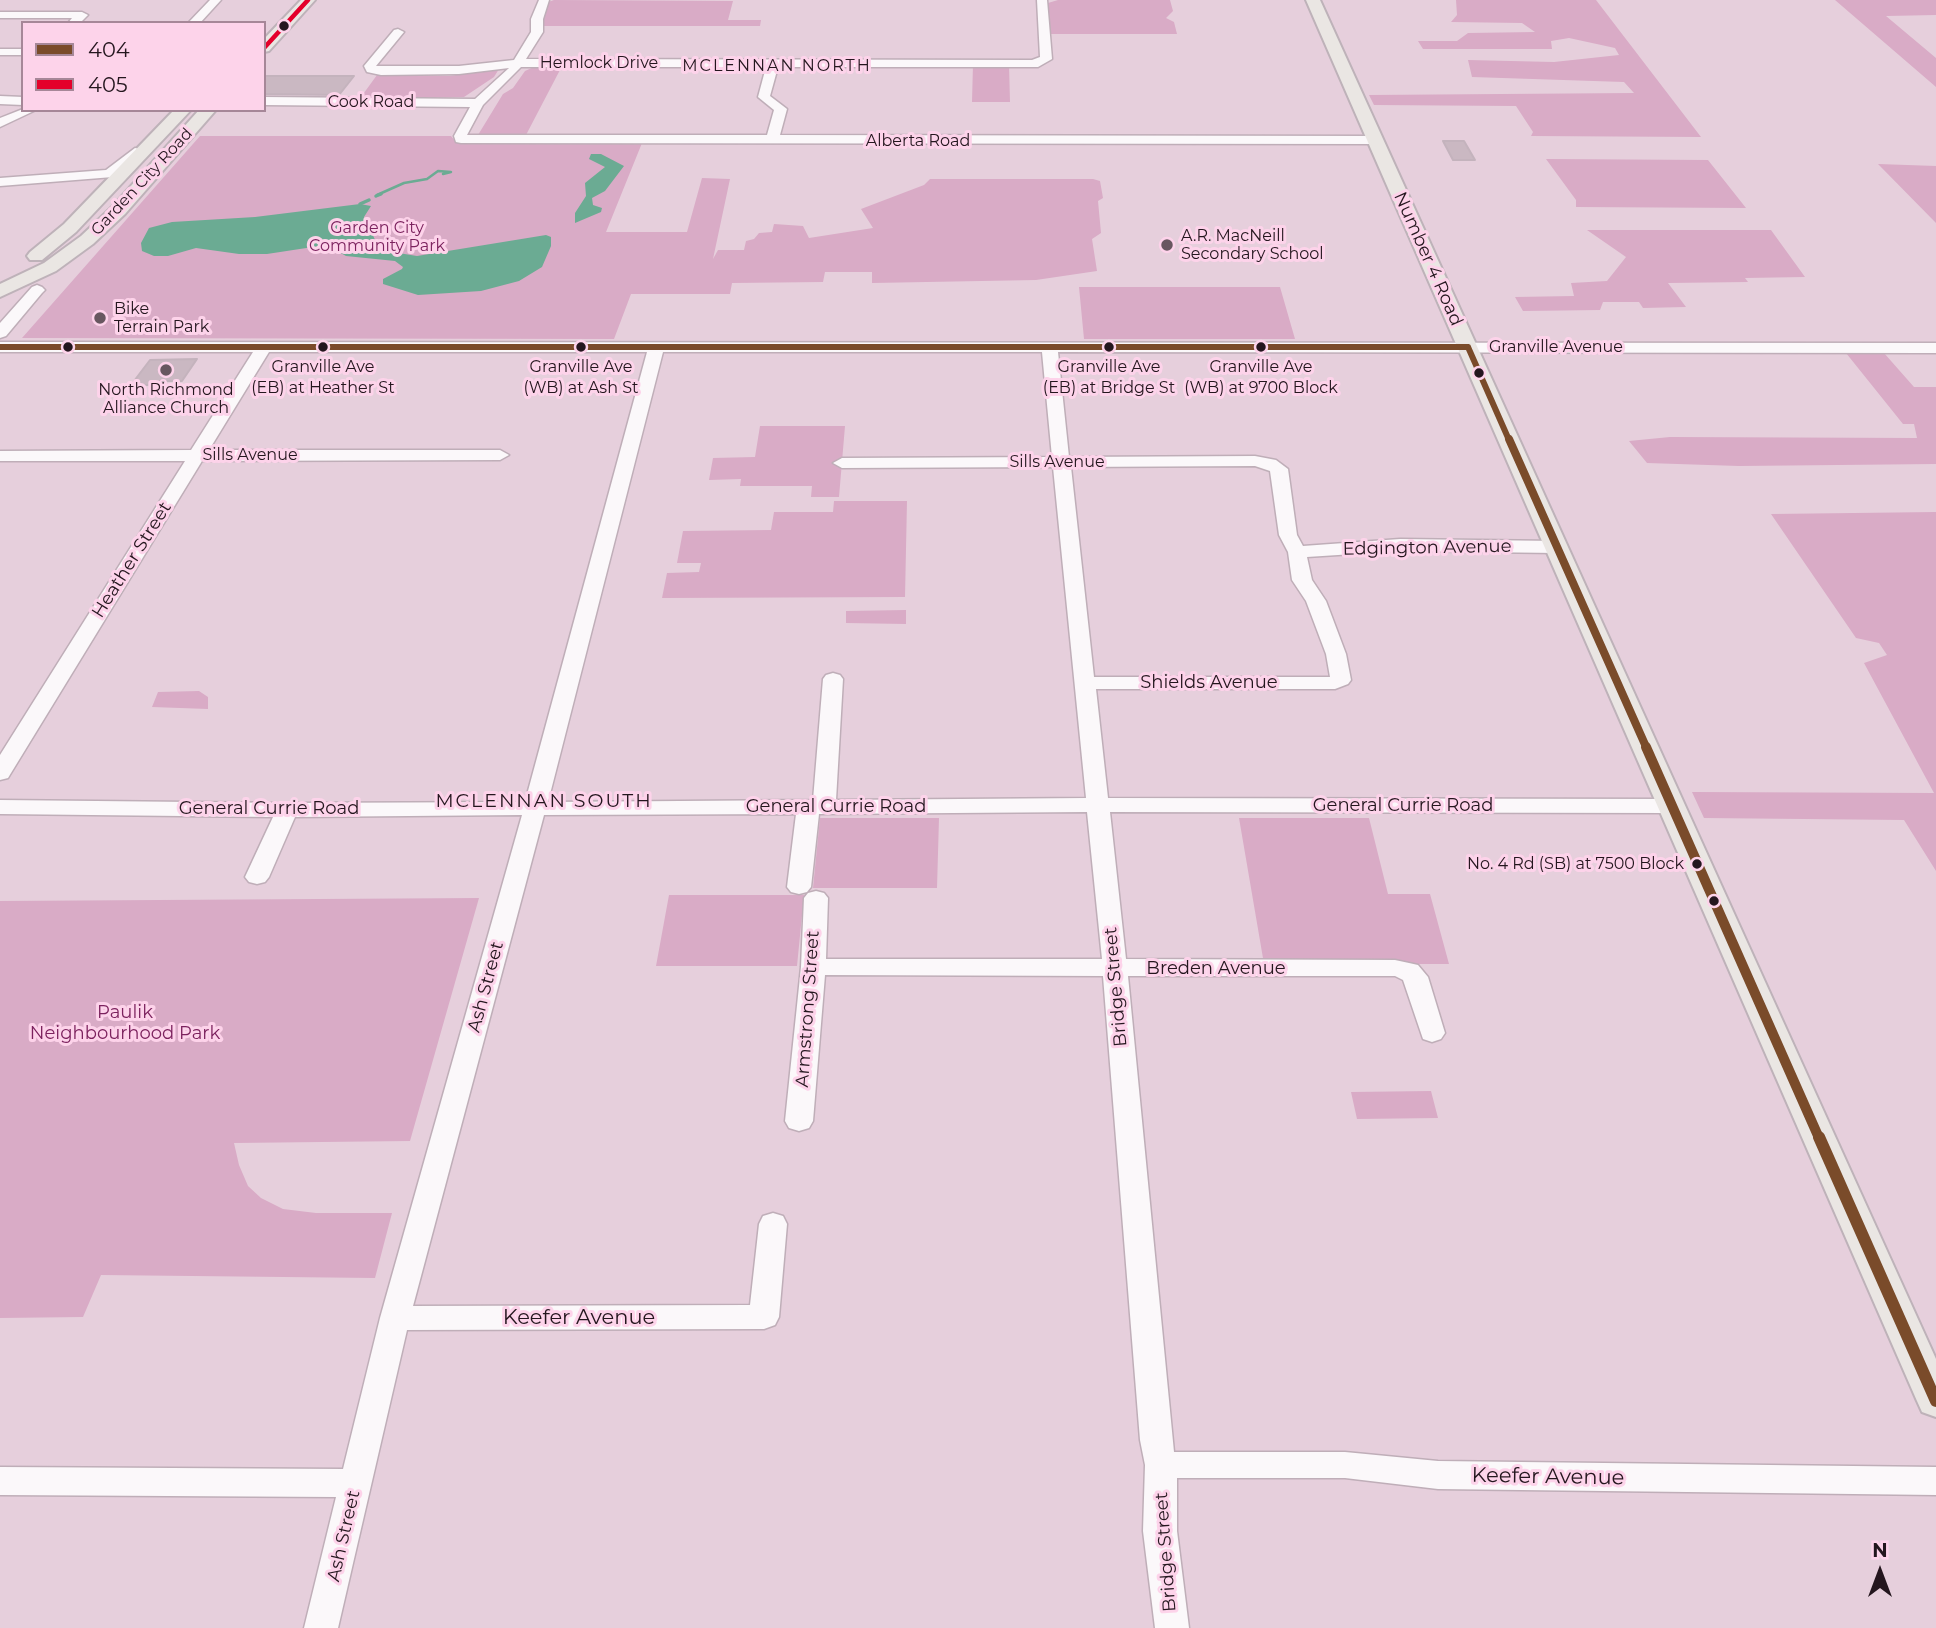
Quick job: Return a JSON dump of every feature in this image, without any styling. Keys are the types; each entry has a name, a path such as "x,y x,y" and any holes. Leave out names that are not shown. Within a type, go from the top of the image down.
{"main road":[{"path":"266,25 290,0"},
{"path":"266,46 308,0"},
{"name":"Number 4 Road","path":"1313,0 1936,1401"},
{"name":"Garden City Road","path":"0,275 55,242 181,112"},
{"name":"Garden City Road","path":"0,291 48,268 87,240 126,203 206,112"}],"street":[{"path":"195,21 216,0"},
{"path":"478,103 505,80 518,63 537,32 537,19 544,0"},
{"name":"Hemlock Drive","path":"405,29 370,65 372,69 458,70 518,63 1043,62 1046,60 1042,0"},
{"path":"0,15 82,15 75,21"},
{"path":"0,52 21,52"},
{"path":"772,64 764,97 781,109 772,141"},
{"path":"0,100 21,101"},
{"name":"Cook Road","path":"266,102 478,103"},
{"name":"Alberta Road","path":"478,103 460,135 461,139 1376,140"},
{"path":"0,123 25,112"},
{"path":"0,182 85,177 116,171 143,144 154,139"},
{"path":"0,333 37,290"},
{"name":"Granville Avenue","path":"0,347 1936,348"},
{"name":"Heather Street","path":"0,773 264,347"},
{"name":"Ash Street","path":"321,1628 395,1318 535,808 656,347"},
{"name":"Bridge Street","path":"1049,347 1115,969 1156,1440 1161,1465 1160,1531 1172,1628"},
{"name":"Sills Avenue","path":"0,456 500,455"},
{"name":"Sills Avenue","path":"842,463 1255,461 1279,469 1288,536 1297,552"},
{"name":"Edgington Avenue","path":"1297,552 1401,545 1557,547"},
{"name":"Shields Avenue","path":"1083,683 1335,683 1341,680 1336,654 1316,601 1302,580 1297,552"},
{"name":"Armstrong Street","path":"799,1121 813,967 808,893 833,679"},
{"name":"General Currie Road","path":"0,807 287,810 1098,805 1672,806"},
{"path":"257,877 287,810"},
{"name":"Breden Avenue","path":"813,967 1395,968 1409,971 1415,977 1432,1033"},
{"name":"Keefer Avenue","path":"395,1318 764,1317 773,1224"},
{"name":"Keefer Avenue","path":"1161,1465 1345,1465 1438,1475 1936,1481"},
{"path":"0,1481 356,1483"}],"green space":[{"path":"554,0 733,1 728,20 761,20 760,26 542,26 545,3"},
{"path":"1058,0 1170,0 1173,11 1166,18 1174,22 1177,34 1048,34 1048,3"},
{"path":"1456,0 1596,0 1701,137 1531,136 1533,132 1516,106 1374,105 1369,95 1634,93 1624,82 1472,77 1468,60 1554,62 1619,55 1615,48 1569,38 1551,41 1552,49 1423,49 1418,41 1457,41 1468,33 1535,32 1522,23 1451,22 1457,15"},
{"path":"1835,0 1936,0 1936,15 1886,16 1936,58 1936,87"},
{"path":"973,64 1009,64 1010,102 972,102"},
{"path":"536,66 561,68 526,135 478,135 503,94 513,88 525,71"},
{"path":"499,69 494,77 464,97 361,97 377,75 449,76"},
{"name":"Garden City Community Park","path":"200,136 451,136 456,142 463,143 642,143 606,232 687,232 702,178 730,179 713,259 718,250 744,250 746,241 754,239 759,233 772,232 774,224 803,226 809,238 873,228 861,209 924,185 930,179 1093,179 1100,181 1103,198 1098,201 1101,233 1092,239 1097,271 1036,280 872,283 872,272 825,272 823,282 732,283 730,294 631,294 614,339 22,338"},
{"path":"1546,159 1708,160 1746,208 1576,207 1576,200"},
{"path":"1878,164 1936,166 1936,223"},
{"path":"1587,230 1771,230 1805,277 1745,278 1748,282 1668,283 1686,307 1643,308 1639,302 1603,302 1600,310 1523,311 1515,297 1574,296 1571,283 1607,281 1626,257"},
{"path":"1079,287 1280,287 1295,339 1084,339"},
{"path":"1846,353 1884,353 1914,387 1936,387 1936,464 1739,466 1647,463 1629,441 1670,437 1917,438 1914,424 1903,424"},
{"path":"760,426 845,426 839,497 811,497 812,486 740,486 741,479 709,480 713,458 755,457"},
{"path":"834,501 907,501 905,597 662,598 667,573 699,572 701,563 677,563 683,531 771,530 774,512 833,512"},
{"path":"1936,512 1936,871 1904,820 1704,818 1692,792 1934,793 1864,663 1887,655 1879,643 1856,638 1771,514"},
{"path":"906,610 906,624 846,623 846,611"},
{"path":"199,691 208,697 208,709 152,707 158,692"},
{"path":"820,818 939,818 937,888 813,888"},
{"path":"1239,818 1369,818 1388,894 1430,894 1449,964 1264,964"},
{"path":"669,895 804,895 797,966 656,966"},
{"name":"Paulik Neighbourhood Park","path":"479,898 410,1141 234,1143 248,1186 261,1198 283,1209 316,1213 392,1213 375,1278 101,1275 83,1317 0,1318 0,901"},
{"path":"1431,1091 1438,1118 1357,1119 1351,1092"}],"shaded area":[{"path":"591,154 601,154 624,166 605,191 592,198 593,205 602,208 601,212 575,223 575,213 586,196 585,183 605,167 589,159"},
{"path":"360,204 371,206 364,217 380,250 417,256 546,235 551,237 551,246 542,267 519,281 481,291 418,295 383,284 383,279 402,269 395,261 346,256 326,245 267,254 239,254 196,248 168,256 154,256 142,251 141,243 149,228 172,222 255,217"}],"building":[{"path":"266,76 354,76 339,95 266,94"},
{"path":"1443,141 1464,141 1475,160 1453,160"},
{"name":"North Richmond Alliance Church","path":"197,359 182,381 152,381 149,385 131,385 150,360"}],"waterway":[{"path":"377,195 404,183 427,179 438,171 451,172 443,174"},
{"path":"376,196 381,194"},
{"path":"360,204 369,200"}],"transit line":[{"name":"405","path":"266,46 308,0"},
{"name":"404","path":"0,347 1468,347"},
{"name":"404","path":"1468,347 1936,1401"}],"place":[{"name":"A.R. MacNeill Secondary School","path":"1167,245"},
{"name":"Bike Terrain Park","path":"100,318"},
{"name":"Granville Ave (EB) at Heather St","path":"323,347"},
{"name":"Granville Ave (WB) at Ash St","path":"581,347"},
{"name":"Granville Ave (EB) at Bridge St","path":"1109,347"},
{"name":"Granville Ave (WB) at 9700 Block","path":"1261,347"},
{"name":"North Richmond Alliance Church","path":"166,370"},
{"name":"No. 4 Rd (SB) at 7500 Block","path":"1697,864"}],"district":[{"name":"MCLENNAN NORTH","path":"777,66"},
{"name":"MCLENNAN SOUTH","path":"544,801"}]}
